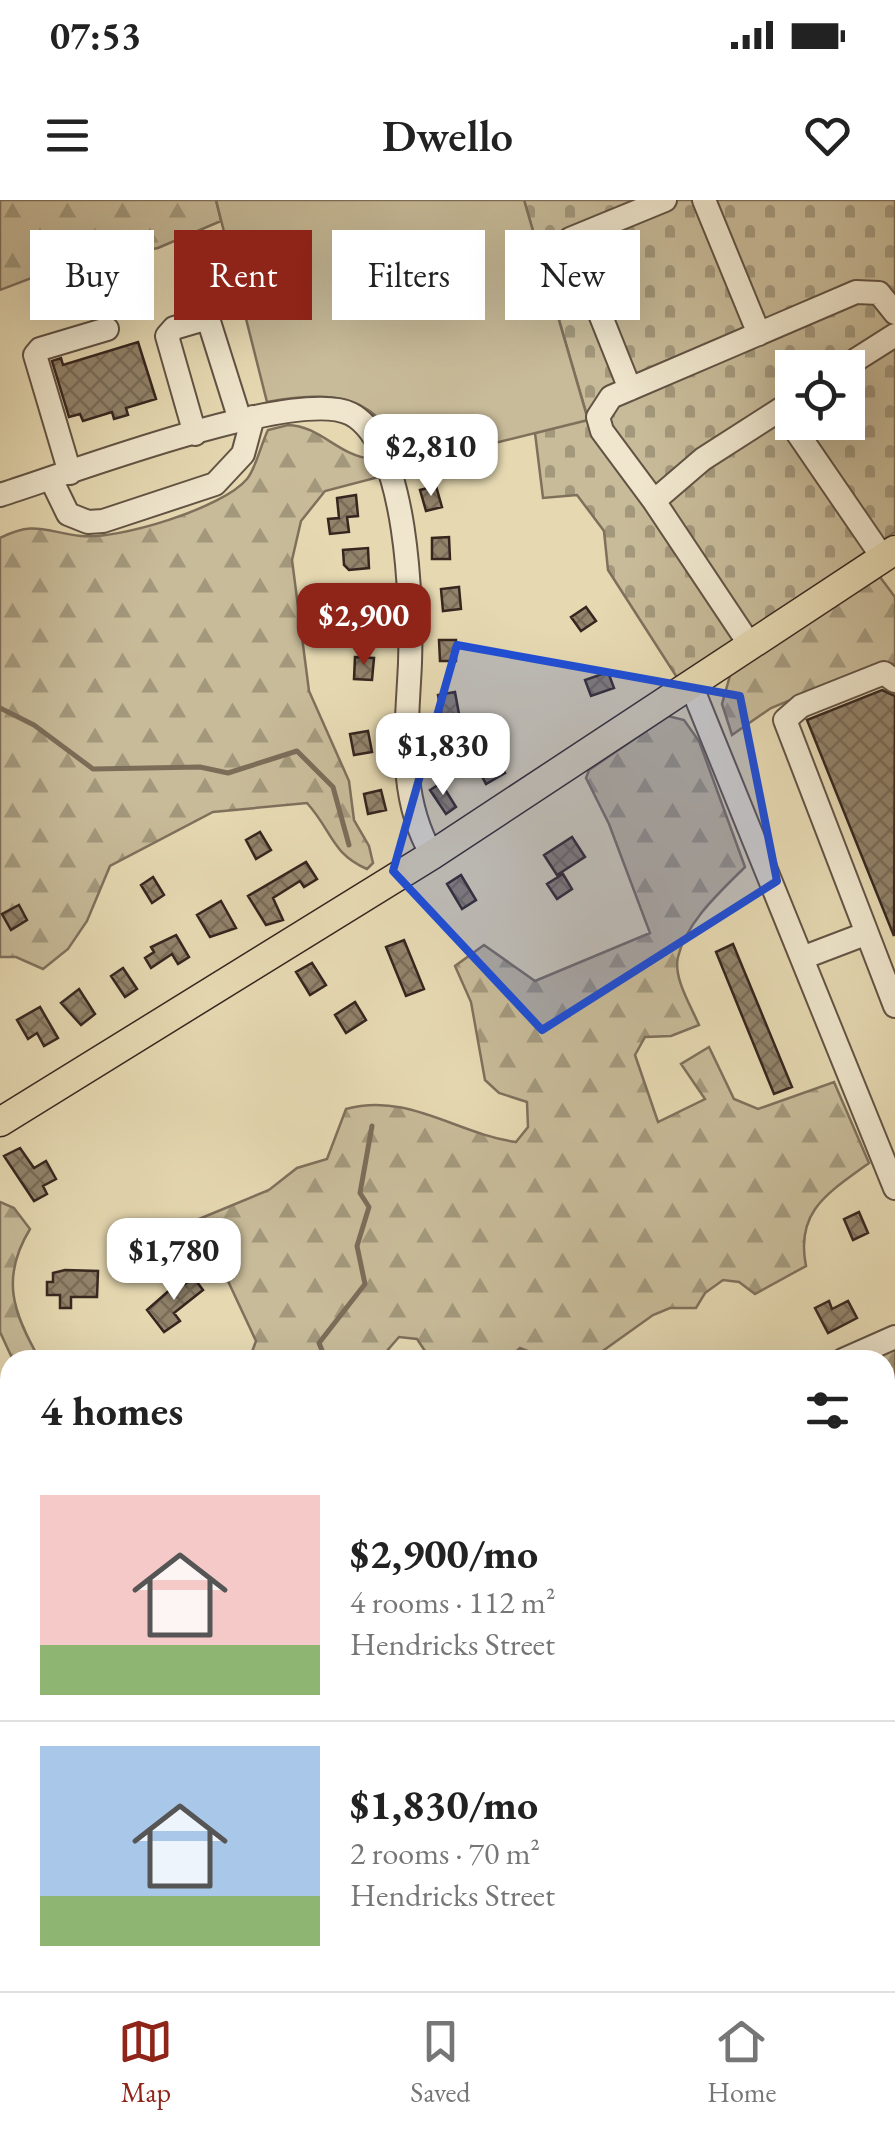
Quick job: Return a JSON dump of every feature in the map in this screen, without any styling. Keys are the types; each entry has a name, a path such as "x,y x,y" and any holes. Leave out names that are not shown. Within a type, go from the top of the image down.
{"main road":[{"path":"0,1122 432,856 889,554"}],"street":[{"path":"630,389 570,239 665,200"},
{"path":"704,200 759,334"},
{"path":"750,645 599,424 605,402 865,290 879,293 895,313"},
{"path":"195,434 167,336 174,328 201,320"},
{"path":"106,328 40,349 35,355 68,514 88,522 184,496 227,476 242,454 247,418 209,320"},
{"path":"865,354 895,335"},
{"path":"0,495 247,418 312,408 351,414 370,428 390,469 411,632 406,775 414,816 432,856"},
{"path":"654,500 703,459 775,412"},
{"path":"810,440 889,554"},
{"path":"895,681 884,673 801,706 785,720 895,1006"},
{"path":"691,684 895,1188"},
{"path":"802,958 865,934"},
{"path":"866,1350 895,1337"}],"highlighted area":[{"path":"457,645 740,696 777,881 542,1030 393,871"}],"green space":[{"path":"0,200 216,200 221,221 200,230 174,230 174,241 154,249 154,230 30,230 30,279 0,290"},
{"path":"216,200 524,200 533,230 505,230 505,320 559,320 588,420 401,466 382,423 352,402 312,397 267,402 246,320 312,320 312,230 224,230"},
{"path":"524,200 895,200 895,532 678,679 608,570 604,531 577,495 543,498 535,433 588,419 559,320 640,320 640,230 533,230"},
{"path":"288,425 310,430 349,453 372,459 379,477 325,491 301,521 292,560 309,691 349,781 354,820 369,846 373,863 367,869 346,856 307,803 213,812 110,866 87,921 68,949 43,969 16,957 0,957 0,538 32,528 98,536 194,511 247,479 268,430"},
{"path":"880,577 895,597 895,664 877,664 771,708 732,735 722,704 731,672"},
{"path":"668,716 684,720 699,741 745,867 696,919 678,957 680,983 699,1025 671,1036 645,1037 635,1055 658,1122 705,1099 681,1064 709,1047 734,1099 758,1109 834,1082 869,1163 828,1194 810,1217 805,1231 806,1266 755,1294 739,1282 723,1280 705,1293 696,1308 670,1308 653,1315 604,1350 424,1350 417,1339 399,1337 388,1350 253,1350 256,1341 199,1219 269,1190 297,1168 327,1159 346,1109 369,1105 411,1110 516,1142 528,1127 527,1102 499,1093 485,1080 471,1002 455,966 484,945 535,981 650,933 609,824 586,778 589,770"},
{"path":"0,1202 14,1208 30,1229 15,1264 13,1280 17,1311 35,1350 8,1350 0,1332"}],"building":[{"path":"138,342 156,399 126,408 128,415 114,419 112,412 83,421 80,414 69,417 52,361 61,358 63,365"},
{"path":"436,486 442,507 426,511 420,490"},
{"path":"356,495 358,516 347,517 349,532 330,534 328,519 339,518 337,498"},
{"path":"449,537 450,559 432,559 432,538"},
{"path":"368,548 369,568 349,570 344,565 343,550"},
{"path":"459,587 461,609 443,611 441,589"},
{"path":"372,598 373,620 355,620 354,599"},
{"path":"586,607 596,621 581,631 571,617"},
{"path":"439,640 456,640 456,661 440,661"},
{"path":"355,657 374,658 372,680 354,679"},
{"path":"608,672 614,688 591,696 585,680"},
{"path":"882,690 895,696 894,936 807,720"},
{"path":"455,692 461,725 444,728 438,695"},
{"path":"368,731 372,752 354,755 350,734"},
{"path":"497,759 505,773 486,784 478,769"},
{"path":"441,783 456,807 446,814 430,790"},
{"path":"381,790 386,810 368,814 364,794"},
{"path":"260,832 271,850 256,859 246,840"},
{"path":"572,837 585,857 557,875 544,855"},
{"path":"306,862 317,879 304,887 300,881 273,898 283,920 266,925 248,896"},
{"path":"563,874 572,889 557,899 547,884"},
{"path":"461,875 476,900 462,909 447,884"},
{"path":"153,877 164,895 152,903 141,885"},
{"path":"221,901 236,928 210,937 197,915"},
{"path":"19,905 27,920 11,930 2,914"},
{"path":"176,935 189,957 178,964 172,954 151,968 145,958 154,952 151,947"},
{"path":"404,940 424,989 406,996 386,947"},
{"path":"733,944 792,1087 774,1094 716,952"},
{"path":"312,963 326,985 310,995 296,972"},
{"path":"123,968 137,989 125,997 111,976"},
{"path":"79,989 95,1014 81,1025 61,1003"},
{"path":"355,1002 366,1020 346,1033 335,1015"},
{"path":"40,1007 58,1038 44,1046 37,1033 28,1039 17,1020"},
{"path":"20,1148 34,1168 46,1161 56,1179 43,1186 47,1194 34,1201 4,1156"},
{"path":"859,1212 868,1233 853,1240 844,1219"},
{"path":"98,1271 97,1297 71,1297 71,1308 60,1308 60,1295 47,1295 47,1282 53,1282 53,1273"},
{"path":"194,1278 203,1290 174,1313 180,1321 164,1332 147,1310 181,1280 185,1284"},
{"path":"829,1301 832,1309 848,1301 857,1318 828,1333 815,1308"}],"waterway":[{"path":"0,708 34,725 93,769 200,767 228,773 297,751 333,787 349,845"},
{"path":"322,1350 319,1343 365,1284 357,1246 369,1207 360,1193 372,1126"}]}
